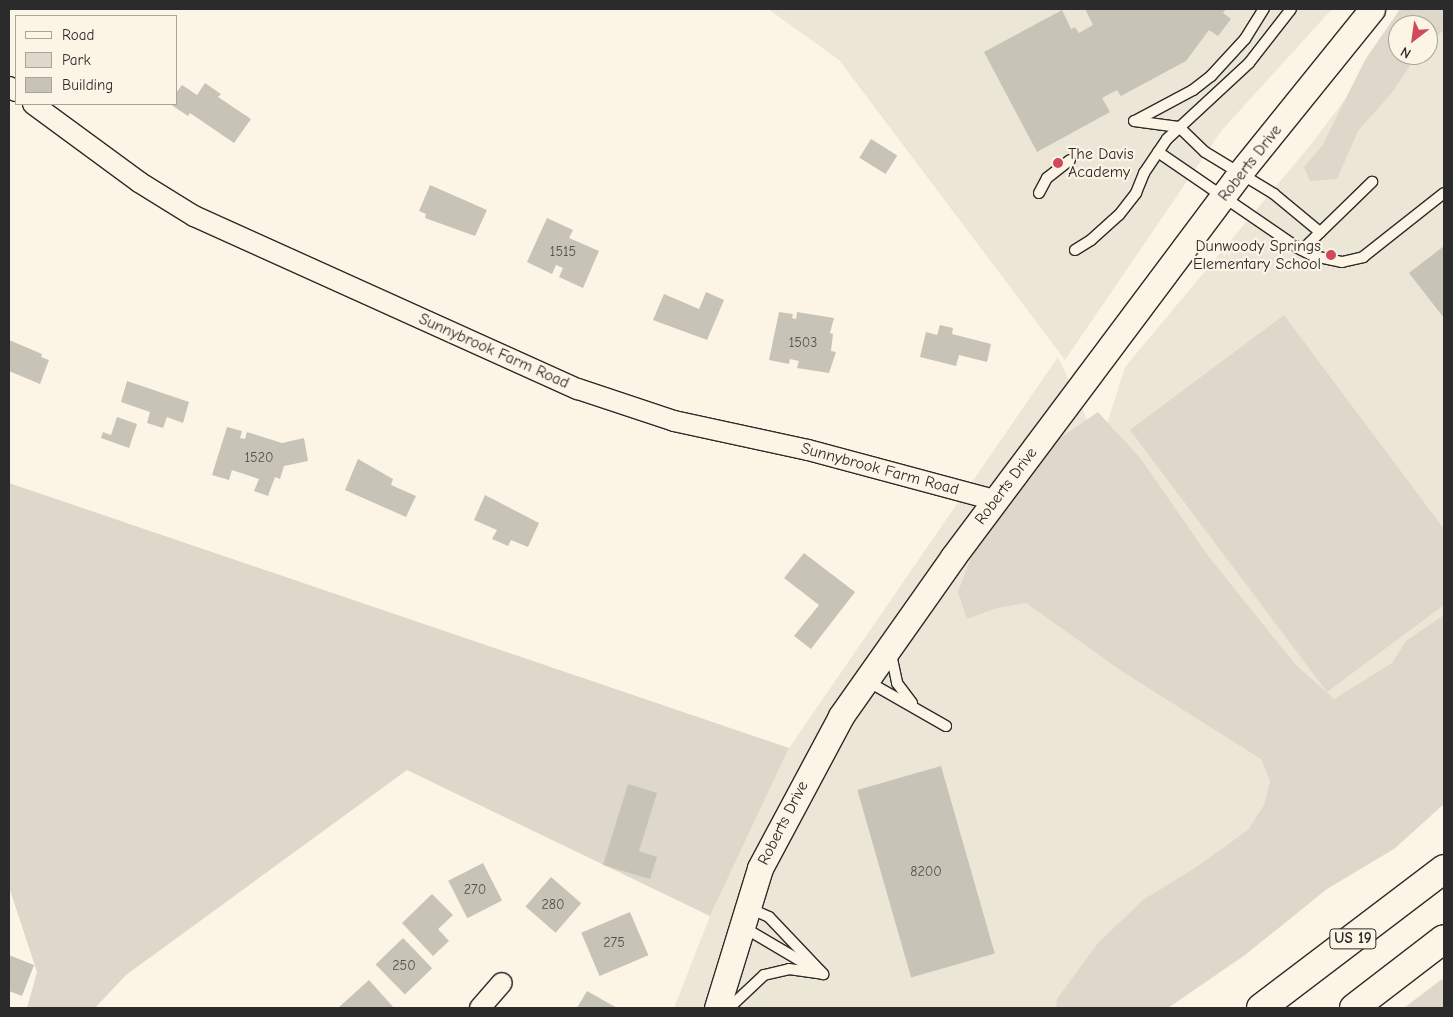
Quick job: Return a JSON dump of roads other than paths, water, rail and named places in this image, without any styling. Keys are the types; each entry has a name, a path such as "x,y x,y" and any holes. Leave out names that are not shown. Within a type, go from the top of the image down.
{"highway":[{"name":"US 19","path":"1261,1008 1444,869"},
{"path":"1354,1008 1444,939"}],"street":[{"name":"Roberts Drive","path":"717,1008 760,868 777,831 841,716 995,500 1239,174 1372,9"},
{"name":"Sunnybrook Farm Road","path":"34,105 139,182 194,216 578,389 674,421 808,450 995,500"},
{"path":"480,1008 502,983"}],"lane":[{"path":"1264,9 1245,39 1211,76 1193,90 1134,121 1179,127 1205,152 1274,194 1320,232"},
{"path":"1075,250 1091,240 1119,215 1136,193 1144,173 1158,152 1179,127 1249,62 1291,9"},
{"path":"1158,152 1302,250 1342,262 1363,257 1444,193"},
{"path":"1039,193 1047,178 1070,160"},
{"path":"1302,250 1372,182"},
{"path":"894,640 892,662 897,683 924,714"},
{"path":"866,680 946,726"},
{"path":"746,917 769,917 823,974"},
{"path":"746,917 823,974"},
{"path":"729,1008 764,975 789,969 823,974"}],"place":[{"name":"The Davis Academy","path":"1058,163"},
{"name":"Dunwoody Springs Elementary School","path":"1331,255"}]}
